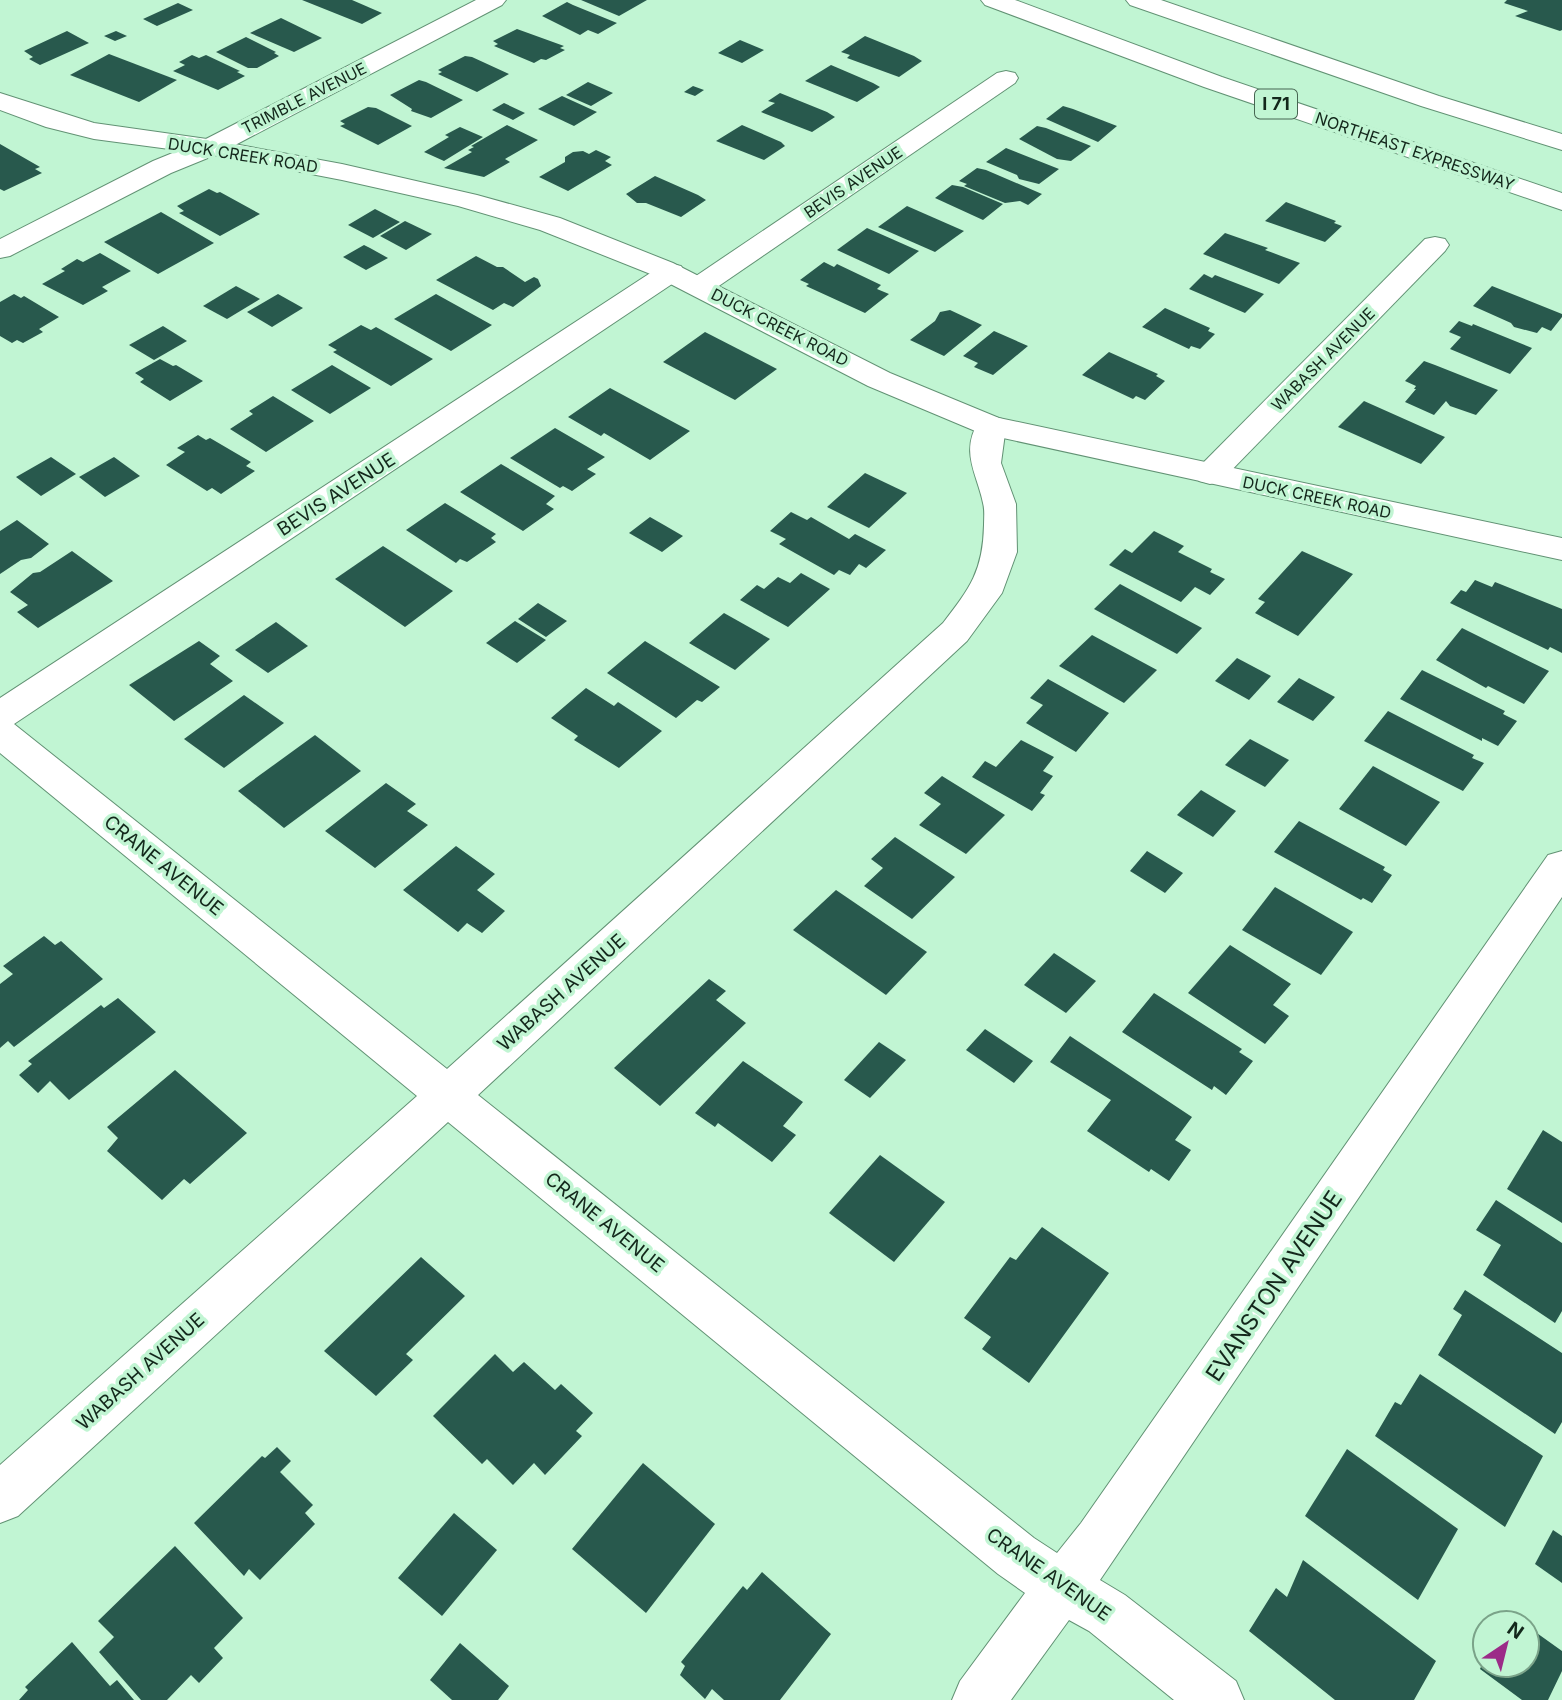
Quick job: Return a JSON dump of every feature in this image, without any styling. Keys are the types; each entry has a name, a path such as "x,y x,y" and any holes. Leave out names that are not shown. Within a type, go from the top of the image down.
{"main road":[{"name":"TRIMBLE AVENUE","path":"0,250 162,167 211,147 494,0"},
{"name":"NORTHEAST EXPRESSWAY","path":"993,0 1213,82 1562,202"},
{"path":"1138,0 1430,101 1562,142"},
{"name":"BEVIS AVENUE","path":"0,716 1006,78"},
{"name":"DUCK CREEK ROAD","path":"0,101 74,128 154,142 211,147 351,173 573,232 686,279 902,389 991,426 1562,549"},
{"name":"WABASH AVENUE","path":"1210,474 1435,245"},
{"name":"WABASH AVENUE","path":"0,1498 447,1093 607,952 812,761 956,632 985,593 1000,552 1000,504 985,463 991,426"},
{"name":"CRANE AVENUE","path":"0,733 1016,1556 1063,1588 1107,1613 1217,1700"},
{"name":"EVANSTON AVENUE","path":"979,1700 1099,1541 1562,866"}],"building":[{"path":"302,0 352,0 382,13 362,24"},
{"path":"581,0 647,0 619,16"},
{"path":"1507,0 1562,0 1562,30 1515,16 1528,11 1504,3"},
{"path":"567,2 617,23 598,34 588,30 580,35 542,16"},
{"path":"178,3 193,10 157,26 143,19"},
{"path":"281,18 322,38 294,52 250,33"},
{"path":"517,29 564,46 560,48 565,50 534,63 494,46 498,44 493,41"},
{"path":"67,31 89,43 40,65 29,59 33,57 24,51"},
{"path":"116,31 127,36 115,41 104,36"},
{"path":"865,36 922,61 899,77 847,58 850,55 841,52"},
{"path":"246,37 279,56 257,68 248,68 216,52"},
{"path":"740,40 764,50 742,63 718,53"},
{"path":"109,54 177,80 139,102 70,75"},
{"path":"192,55 199,58 206,55 245,76 218,90 173,71 185,65 179,62"},
{"path":"465,56 509,74 477,92 438,74 442,72 438,70"},
{"path":"831,65 880,87 857,102 805,81"},
{"path":"419,80 463,100 431,118 411,111 412,109 390,95"},
{"path":"588,82 613,93 591,106 566,95"},
{"path":"693,86 704,90 695,96 684,92"},
{"path":"780,93 835,117 812,132 761,112 775,103 768,101"},
{"path":"562,96 597,112 574,126 538,109"},
{"path":"504,103 525,113 513,120 492,110"},
{"path":"1063,106 1117,126 1098,142 1046,119"},
{"path":"368,107 376,108 412,126 378,145 340,126 345,124 340,121"},
{"path":"507,125 538,140 505,159 510,162 484,177 444,168 472,152 468,150 474,147 471,146"},
{"path":"742,125 785,146 764,160 716,141"},
{"path":"1037,126 1091,146 1071,161 1057,159 1019,139"},
{"path":"460,127 483,137 444,161 424,152 449,137 445,135"},
{"path":"0,144 40,167 35,169 42,173 4,191 0,189"},
{"path":"1006,148 1059,169 1039,184 1019,179 1017,175 986,162"},
{"path":"596,150 611,157 605,161 612,165 568,191 539,177 565,162 565,157 573,152 583,151 589,154"},
{"path":"977,168 1042,194 1028,205 1020,201 1005,203 964,186 967,184 959,181"},
{"path":"655,176 706,200 681,217 646,203 637,203 626,194"},
{"path":"952,185 1003,204 983,220 935,198"},
{"path":"209,189 220,192 260,214 220,236 179,213 184,211 177,206"},
{"path":"1286,202 1336,221 1334,223 1342,226 1325,242 1265,221"},
{"path":"907,206 964,231 935,252 878,227"},
{"path":"375,209 400,222 373,238 348,225"},
{"path":"161,212 214,243 158,274 104,242"},
{"path":"405,221 432,234 406,250 380,236"},
{"path":"867,228 919,251 889,274 837,250"},
{"path":"1225,233 1300,263 1279,284 1203,254"},
{"path":"364,245 388,258 366,270 343,257"},
{"path":"100,253 131,271 102,287 108,291 83,305 42,284 65,271 61,269 77,259 83,262"},
{"path":"476,256 497,267 503,267 525,282 534,277 541,286 513,307 504,303 493,310 436,280"},
{"path":"824,262 834,267 837,264 881,285 877,289 889,294 865,313 806,286 809,284 800,280"},
{"path":"1204,274 1212,278 1215,275 1264,294 1245,313 1189,289"},
{"path":"236,286 260,299 227,319 203,306"},
{"path":"1492,286 1562,314 1562,317 1551,331 1542,327 1537,333 1514,327 1511,323 1473,306"},
{"path":"14,294 21,298 24,296 59,317 39,329 43,332 23,343 17,340 12,343 0,336 0,302"},
{"path":"278,294 303,308 272,327 247,312"},
{"path":"436,294 492,325 451,351 394,319"},
{"path":"1165,308 1210,328 1208,331 1215,334 1200,349 1191,346 1189,349 1142,327"},
{"path":"950,310 982,325 944,356 910,340 935,321 940,312"},
{"path":"1459,321 1532,348 1510,374 1450,349 1461,337 1449,332"},
{"path":"361,325 371,330 376,327 433,359 391,386 333,352 337,350 328,345"},
{"path":"163,326 187,341 154,360 129,345"},
{"path":"994,331 1028,346 993,375 974,367 978,363 963,356"},
{"path":"705,332 777,369 735,400 663,362"},
{"path":"1109,352 1158,374 1156,376 1165,381 1145,400 1136,396 1133,399 1082,375"},
{"path":"160,359 203,381 170,401 140,382 144,379 135,373"},
{"path":"1424,361 1498,390 1476,415 1450,406 1446,401 1434,415 1405,402 1416,386 1405,381"},
{"path":"332,365 371,388 330,414 291,390"},
{"path":"610,388 690,431 650,460 604,433 601,436 568,417"},
{"path":"273,396 314,421 266,452 230,429 253,414 249,411"},
{"path":"1364,401 1445,437 1421,464 1338,427"},
{"path":"555,428 605,457 587,469 596,474 572,491 563,486 560,488 510,458"},
{"path":"198,435 206,440 210,438 251,462 246,466 255,471 221,494 212,488 207,491 166,465 185,452 177,448"},
{"path":"51,457 76,474 41,496 16,477"},
{"path":"114,457 140,476 105,497 79,477"},
{"path":"501,464 555,496 546,504 554,509 523,531 460,492"},
{"path":"865,473 907,493 869,528 827,507"},
{"path":"445,503 496,534 491,538 496,542 467,562 460,559 456,563 406,530"},
{"path":"791,512 807,520 811,517 849,539 855,534 886,550 866,568 859,564 850,575 839,570 834,575 779,544 786,539 770,531"},
{"path":"650,517 683,536 662,552 629,533"},
{"path":"17,520 49,544 31,558 21,560 0,574 0,531"},
{"path":"1154,531 1184,546 1178,552 1212,569 1210,572 1225,579 1210,595 1195,587 1181,602 1109,565 1125,549 1132,553"},
{"path":"383,546 453,591 405,627 335,579"},
{"path":"72,551 113,581 38,628 17,612 28,605 10,592 33,573 40,572"},
{"path":"1302,551 1353,574 1298,636 1255,613 1265,602 1258,599"},
{"path":"801,573 830,589 788,627 740,600 757,585 764,589 778,577 790,583"},
{"path":"1475,580 1492,587 1495,582 1562,609 1562,653 1550,647 1548,650 1450,603 1461,590 1466,592"},
{"path":"1120,584 1202,628 1177,654 1094,609"},
{"path":"538,603 567,621 546,637 518,619"},
{"path":"724,613 770,639 735,670 689,643"},
{"path":"515,621 546,640 517,663 486,643"},
{"path":"276,622 308,646 268,673 235,650"},
{"path":"1462,628 1549,671 1524,704 1488,686 1486,688 1436,660"},
{"path":"1092,635 1157,670 1124,703 1059,666"},
{"path":"199,641 220,656 210,664 233,681 174,721 129,685"},
{"path":"645,641 720,687 702,702 697,700 676,718 607,673"},
{"path":"1237,658 1271,676 1249,700 1215,681"},
{"path":"1422,670 1505,711 1503,714 1517,721 1498,746 1482,738 1482,741 1400,699"},
{"path":"1299,678 1335,697 1313,721 1277,702"},
{"path":"1048,679 1109,713 1076,752 1026,723 1043,705 1030,698"},
{"path":"586,688 614,706 618,702 662,731 619,768 574,740 578,736 551,718"},
{"path":"244,695 284,723 224,768 184,739"},
{"path":"1388,711 1474,755 1472,758 1484,763 1463,791 1364,741"},
{"path":"315,735 361,771 284,828 238,791"},
{"path":"1250,739 1289,760 1265,787 1225,765"},
{"path":"1021,740 1054,757 1043,771 1053,776 1040,793 1045,795 1032,811 972,777 985,761 996,767"},
{"path":"1373,766 1440,802 1406,846 1339,809"},
{"path":"942,776 1005,815 966,854 919,825 941,804 924,793"},
{"path":"386,783 416,804 407,811 428,825 375,868 325,831"},
{"path":"1201,790 1236,811 1213,837 1177,815"},
{"path":"1299,821 1385,867 1383,870 1392,875 1372,903 1363,898 1361,900 1274,852"},
{"path":"895,837 955,877 912,919 864,886 883,868 871,859"},
{"path":"456,846 495,874 477,890 505,911 482,933 467,923 458,932 403,890"},
{"path":"1147,851 1183,873 1165,893 1130,871"},
{"path":"1275,887 1353,932 1321,975 1242,930"},
{"path":"836,890 927,952 886,995 793,930"},
{"path":"44,936 55,945 61,941 103,979 14,1047 8,1041 0,1048 0,984 13,974 3,966"},
{"path":"1230,945 1291,984 1273,1005 1289,1016 1265,1044 1188,993"},
{"path":"1054,953 1096,981 1066,1013 1024,985"},
{"path":"709,979 726,991 716,1000 746,1023 660,1106 614,1068"},
{"path":"1154,993 1242,1049 1239,1052 1253,1061 1226,1095 1214,1086 1212,1090 1122,1032"},
{"path":"118,998 156,1032 69,1100 50,1081 38,1093 19,1075 32,1064 28,1061 101,1005 104,1008"},
{"path":"985,1029 1033,1061 1014,1083 966,1050"},
{"path":"1070,1036 1192,1117 1175,1140 1191,1150 1169,1181 1151,1169 1149,1172 1087,1131 1111,1100 1050,1062"},
{"path":"879,1042 906,1060 870,1098 844,1080"},
{"path":"743,1061 803,1102 783,1126 796,1135 772,1162 718,1123 715,1127 695,1113"},
{"path":"175,1070 247,1133 190,1184 184,1179 162,1200 107,1151 118,1138 107,1127"},
{"path":"1543,1130 1562,1142 1562,1223 1507,1189"},
{"path":"880,1155 945,1202 894,1262 829,1213"},
{"path":"1496,1200 1562,1243 1562,1311 1555,1323 1483,1275 1501,1245 1476,1230"},
{"path":"1042,1227 1109,1273 1029,1383 982,1349 991,1337 964,1318 1010,1257 1016,1260"},
{"path":"421,1257 465,1296 406,1354 413,1360 376,1396 324,1351"},
{"path":"1465,1290 1562,1353 1562,1422 1555,1434 1438,1355 1462,1315 1453,1309"},
{"path":"495,1354 513,1372 524,1362 555,1390 561,1384 593,1413 576,1431 582,1436 545,1475 534,1463 513,1485 487,1459 482,1464 433,1416"},
{"path":"1420,1374 1543,1456 1505,1527 1375,1436 1395,1402 1401,1405"},
{"path":"277,1447 291,1461 280,1472 313,1505 305,1513 315,1524 260,1580 249,1569 244,1576 194,1523 262,1456 265,1458"},
{"path":"1347,1449 1458,1529 1418,1600 1305,1516"},
{"path":"643,1463 715,1524 646,1613 572,1549"},
{"path":"454,1513 497,1550 442,1616 398,1578"},
{"path":"1553,1530 1562,1536 1562,1583 1535,1564"},
{"path":"175,1546 243,1618 214,1648 223,1658 199,1683 191,1675 167,1700 141,1700 99,1652 114,1637 98,1621"},
{"path":"1303,1560 1436,1661 1414,1700 1335,1700 1249,1631 1276,1588 1287,1597"},
{"path":"762,1572 831,1634 780,1700 724,1700 712,1689 705,1699 680,1675 685,1666 681,1662 743,1586 747,1590"},
{"path":"1541,1636 1562,1651 1562,1671 1548,1700 1522,1700 1494,1679 1541,1679"},
{"path":"72,1642 110,1686 117,1680 134,1700 19,1700 28,1690 25,1687"},
{"path":"460,1643 509,1686 498,1700 452,1700 430,1680"}]}
